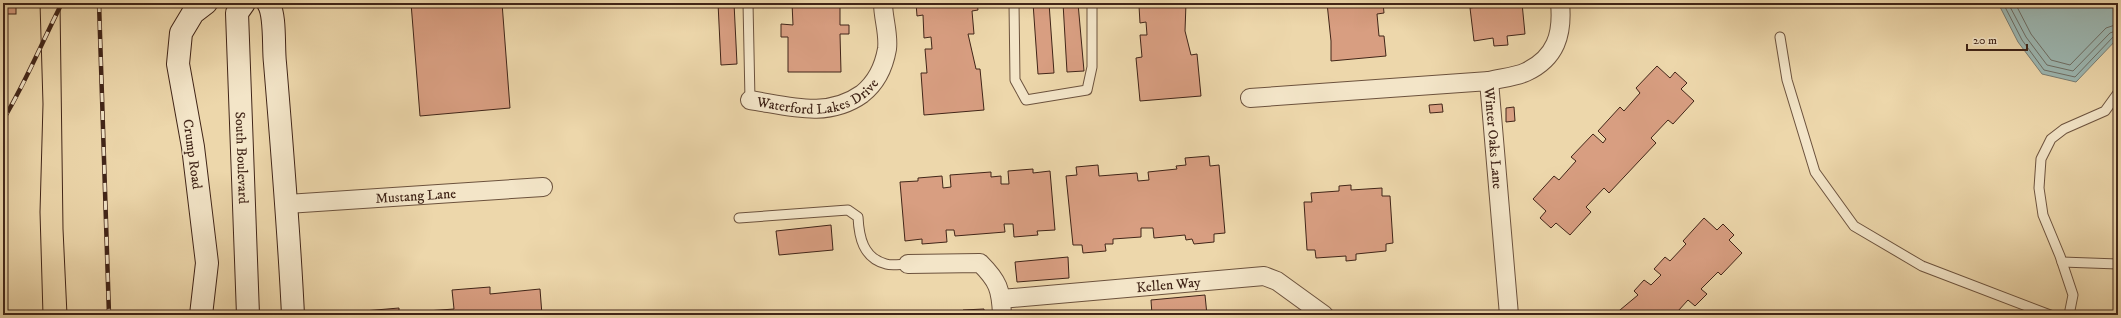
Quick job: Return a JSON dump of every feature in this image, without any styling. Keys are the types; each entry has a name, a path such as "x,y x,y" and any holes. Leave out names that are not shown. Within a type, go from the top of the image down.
{"main road":[{"name":"Crump Road","path":"201,315 208,263 193,147 178,64 181,33 192,12 206,3"},
{"name":"South Boulevard","path":"244,3 237,13 248,315"},
{"path":"268,3 272,9 273,45 287,204 293,315"}],"street":[{"name":"Waterford Lakes Drive","path":"750,100 803,108 823,109 834,108 853,100 862,94 873,83 883,66 887,48 883,3"},
{"path":"1489,81 1525,73 1545,61 1557,43 1562,20 1560,3"},
{"name":"Winter Oaks Lane","path":"1250,98 1489,81 1509,315"},
{"name":"Mustang Lane","path":"287,204 543,187"},
{"path":"908,264 980,263 995,277 1002,307"},
{"name":"Kellen Way","path":"1002,307 1264,276 1277,281 1324,315"}],"lane":[{"path":"748,3 750,100"},
{"path":"1014,3 1015,80 1026,100 1087,90 1092,67 1092,3"},
{"path":"1780,37 1787,80 1815,172 1854,226 1922,266 2050,315"},
{"path":"2069,315 2073,294 2043,215 2039,188 2041,159 2051,139 2064,129 2105,111 2118,93"},
{"path":"739,218 848,210 858,217 859,238 868,255 886,264 908,264"},
{"path":"2062,262 2118,264"}],"water":[{"path":"1998,3 2118,3 2118,38 2076,82 2042,74 2018,42"}],"building":[{"path":"3,3 16,3 16,14 3,14"},
{"path":"411,3 502,3 510,108 420,116"},
{"path":"718,3 734,3 737,64 721,65"},
{"path":"792,3 840,4 840,25 849,25 849,34 840,34 841,72 788,72 788,37 781,37 781,24 793,25"},
{"path":"916,3 977,3 978,10 972,11 974,34 968,34 976,69 980,69 984,110 924,115 921,73 927,73 925,49 932,49 931,37 924,38 923,15 917,16"},
{"path":"1033,3 1049,3 1054,73 1038,74"},
{"path":"1063,3 1078,3 1084,71 1067,72"},
{"path":"1133,3 1186,3 1185,31 1191,55 1197,54 1201,96 1140,101 1136,58 1142,57 1140,35 1147,35 1146,22 1140,23 1139,6 1134,6"},
{"path":"1327,3 1383,3 1384,13 1377,14 1379,36 1384,36 1386,56 1331,61 1331,41"},
{"path":"1477,3 1522,3 1525,34 1507,36 1508,45 1494,46 1493,38 1474,41 1470,8 1477,7"},
{"path":"1657,66 1670,78 1675,72 1687,83 1681,89 1694,101 1673,124 1668,120 1651,138 1656,143 1609,193 1604,188 1586,207 1591,212 1570,235 1556,223 1551,228 1540,218 1546,211 1533,199 1554,176 1559,180 1576,161 1571,157 1593,134 1603,143 1606,139 1598,131 1620,107 1624,111 1640,93 1636,88"},
{"path":"1442,104 1443,112 1430,113 1429,105"},
{"path":"1514,107 1515,121 1506,122 1506,108"},
{"path":"1209,156 1210,166 1219,165 1225,233 1214,234 1214,242 1194,244 1192,239 1186,240 1185,235 1154,238 1153,228 1141,228 1141,237 1113,239 1113,244 1105,244 1106,251 1083,253 1082,245 1073,245 1066,176 1077,175 1076,167 1098,165 1099,176 1137,173 1138,181 1149,180 1148,172 1177,169 1176,166 1186,165 1185,158"},
{"path":"1033,169 1033,173 1050,171 1055,230 1037,231 1038,235 1014,237 1013,224 1004,224 1005,232 955,236 954,230 946,230 947,242 922,244 922,239 905,241 900,182 918,181 918,178 942,176 943,188 951,187 950,175 991,172 991,177 1001,176 1001,184 1009,184 1008,171"},
{"path":"1351,185 1351,190 1382,188 1382,196 1390,196 1393,243 1386,244 1386,251 1356,254 1356,260 1346,261 1346,256 1316,258 1315,250 1307,250 1304,202 1312,202 1311,193 1339,191 1339,186"},
{"path":"1704,218 1717,230 1723,224 1734,235 1729,240 1742,253 1721,275 1718,272 1701,289 1707,294 1695,306 1688,300 1678,311 1683,315 1614,315 1638,295 1634,291 1644,280 1651,285 1661,275 1654,269 1665,257 1670,261 1686,244 1683,241"},
{"path":"831,225 833,250 779,255 776,231"},
{"path":"1068,257 1069,278 1017,282 1015,262"},
{"path":"490,287 490,294 540,289 542,315 353,315 352,312 399,308 399,313 454,309 452,290"},
{"path":"1205,295 1207,315 1152,315 1151,300"},
{"path":"984,309 984,315 963,315 963,310"}],"tram line":[{"path":"40,3 43,104 40,212 43,315"},
{"path":"60,3 63,229 67,315"}],"railway":[{"path":"3,120 27,77 62,3"},
{"path":"99,3 109,315"}]}
